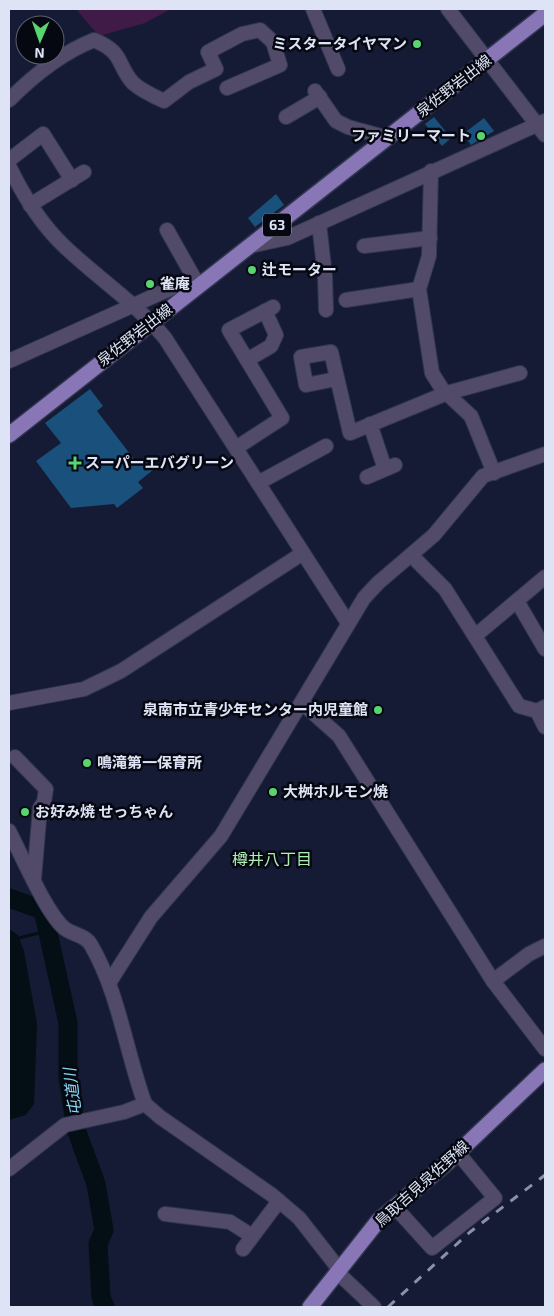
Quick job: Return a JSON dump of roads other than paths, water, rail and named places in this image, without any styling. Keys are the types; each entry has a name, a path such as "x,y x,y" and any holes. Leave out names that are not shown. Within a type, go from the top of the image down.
{"main road":[{"name":"泉佐野岩出線","path":"9,435 152,322 196,282 250,246 545,14"},
{"name":"鳥取吉見泉佐野線","path":"310,1307 324,1292 338,1271 378,1221 458,1153 545,1070"}],"street":[{"path":"313,9 338,69"},
{"path":"250,246 287,238 431,171 542,127 486,61 448,9"},
{"path":"9,100 45,68 72,49 94,40 105,45 119,57 132,82 146,93 164,101 189,82 216,68 208,52 242,34 260,30 274,42 280,65 227,88"},
{"path":"286,117 318,94 336,121 348,127 388,138"},
{"path":"9,160 43,134 72,180"},
{"path":"9,166 30,205 63,245 133,304 165,338 348,622"},
{"path":"431,171 429,256 419,289 432,373 446,393 471,416 494,473"},
{"path":"30,205 84,172"},
{"path":"318,223 325,276 326,310"},
{"path":"10,358 133,304 196,282 167,230"},
{"path":"364,246 430,238"},
{"path":"346,300 419,289"},
{"path":"236,448 282,418 247,360 229,330 269,309 276,336 270,346 247,360"},
{"path":"336,379 350,432 446,393 520,373"},
{"path":"368,477 390,467 370,424"},
{"path":"258,483 326,446"},
{"path":"109,983 151,917 221,836 302,703 348,622 374,588 434,535 483,476 545,454"},
{"path":"9,703 84,688 122,671 303,553"},
{"path":"411,556 445,589 519,706 541,709 545,727"},
{"path":"475,636 545,577"},
{"path":"517,601 545,649"},
{"path":"302,703 339,736 493,981 545,1049"},
{"path":"16,757 46,789 44,802 40,808 34,880"},
{"path":"9,832 48,906 64,928 85,938 91,944 109,983 145,1104 160,1117 279,1201 299,1218 338,1271 374,1307"},
{"path":"493,981 529,954 545,946"},
{"path":"9,1169 65,1125 124,1112 145,1104"},
{"path":"395,1207 432,1248 495,1198 458,1153"},
{"path":"243,1248 279,1201"},
{"path":"165,1214 230,1222 252,1236"}],"waterway":[{"name":"屯道川","path":"9,898 43,910 68,1023 68,1078 76,1129 96,1184 104,1230 98,1244 101,1297 105,1307"},
{"path":"19,938 47,931"}],"railway":[{"path":"388,1307 470,1232 545,1175"}],"place":[{"name":"ミスタータイヤマン","path":"417,44"},
{"name":"ファミリーマート","path":"481,136"},
{"name":"辻モーター","path":"252,270"},
{"name":"雀庵","path":"150,284"},
{"name":"スーパーエバグリーン","path":"75,463"},
{"name":"泉南市立青少年センター内児童館","path":"378,710"},
{"name":"鳴滝第一保育所","path":"87,763"},
{"name":"大桝ホルモン焼","path":"273,792"},
{"name":"お好み焼 せっちゃん","path":"25,812"}],"district":[{"name":"樽井八丁目","path":"272,859"}]}
